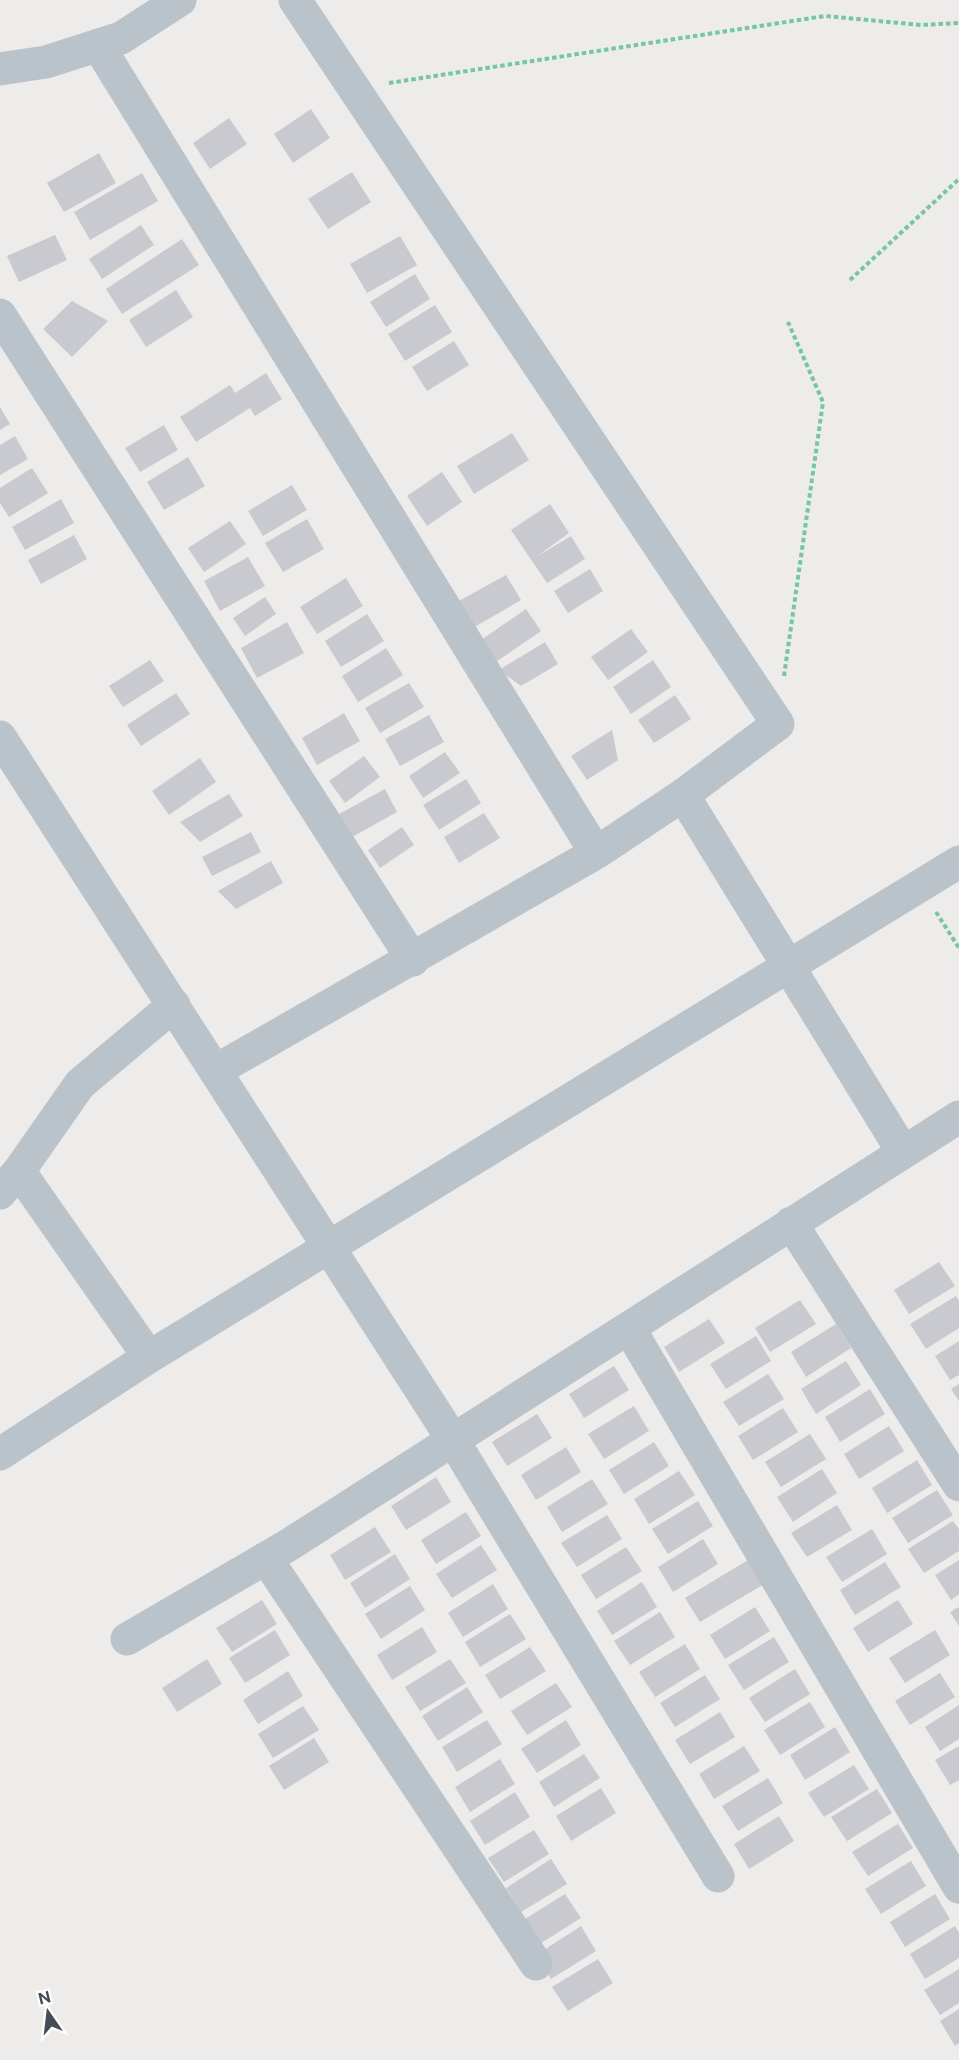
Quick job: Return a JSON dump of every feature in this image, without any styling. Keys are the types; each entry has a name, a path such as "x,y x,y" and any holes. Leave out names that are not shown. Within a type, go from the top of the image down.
{"street":[{"path":"0,69 46,62 121,38 180,0"},
{"path":"215,1071 413,960 596,853 683,795 778,724 295,0"},
{"path":"98,45 596,853"},
{"path":"0,315 413,960"},
{"path":"0,737 453,1440 718,1876"},
{"path":"683,795 903,1152"},
{"path":"0,1454 149,1357 959,862"},
{"path":"149,1357 10,1182 80,1084 174,1005"},
{"path":"127,1639 266,1558 959,1117"},
{"path":"791,1223 959,1485"},
{"path":"629,1328 959,1887"},
{"path":"266,1558 536,1964"}],"path":[{"path":"353,88 825,16 921,25 959,23"},
{"path":"850,280 959,179"},
{"path":"778,724 823,402 788,322"},
{"path":"920,886 959,948"}],"building":[{"path":"311,109 330,138 293,163 274,134"},
{"path":"229,118 247,144 210,169 193,143"},
{"path":"99,153 116,183 64,212 47,183"},
{"path":"352,172 371,202 328,229 308,199"},
{"path":"142,173 158,201 90,240 74,212"},
{"path":"141,225 154,245 102,279 89,259"},
{"path":"55,235 67,260 19,282 7,256"},
{"path":"400,236 417,265 367,293 350,264"},
{"path":"182,239 199,265 122,314 106,289"},
{"path":"415,274 430,299 386,327 370,302"},
{"path":"176,290 193,317 146,347 129,320"},
{"path":"72,301 108,321 72,357 43,329"},
{"path":"435,305 452,332 405,361 388,334"},
{"path":"454,341 469,365 427,391 412,367"},
{"path":"266,373 282,399 255,416 250,408 196,442 180,417 230,385 235,393"},
{"path":"0,407 10,424 0,430"},
{"path":"164,425 178,450 140,472 125,448"},
{"path":"512,433 529,460 474,494 457,466"},
{"path":"15,436 28,459 0,475 0,445"},
{"path":"188,457 205,486 164,510 147,482"},
{"path":"32,468 48,493 9,517 0,503 0,488"},
{"path":"442,472 462,502 427,526 407,496"},
{"path":"292,485 307,510 263,536 248,511"},
{"path":"61,499 74,523 25,550 12,527"},
{"path":"550,504 569,533 536,557 571,536 585,559 547,583 511,530"},
{"path":"307,519 324,549 283,572 265,543"},
{"path":"230,521 246,544 204,572 188,548"},
{"path":"74,535 87,559 41,584 28,560"},
{"path":"248,557 265,586 220,611 204,581"},
{"path":"590,569 603,591 568,613 554,591"},
{"path":"506,575 521,600 471,629 457,602"},
{"path":"346,578 363,606 317,634 300,607"},
{"path":"265,597 276,614 245,636 233,618"},
{"path":"526,609 541,631 496,662 481,640"},
{"path":"367,614 384,641 341,667 325,641"},
{"path":"287,622 304,653 257,678 241,648"},
{"path":"631,629 648,652 608,680 591,657"},
{"path":"545,642 558,664 521,686 499,670"},
{"path":"386,648 403,675 358,702 342,676"},
{"path":"150,660 164,681 123,707 109,686"},
{"path":"653,660 671,687 631,714 613,687"},
{"path":"409,683 424,707 380,733 365,708"},
{"path":"176,693 190,714 141,746 127,725"},
{"path":"675,695 691,719 654,743 638,720"},
{"path":"344,713 360,741 317,765 302,738"},
{"path":"429,715 444,742 400,766 385,739"},
{"path":"612,730 618,760 587,780 571,756"},
{"path":"445,752 460,773 423,798 409,776"},
{"path":"364,756 380,777 345,803 329,781"},
{"path":"200,758 216,782 169,815 152,791"},
{"path":"466,779 481,803 439,830 423,805"},
{"path":"385,789 397,812 352,837 339,814"},
{"path":"229,794 243,816 200,842 180,822"},
{"path":"484,813 500,838 459,863 444,837"},
{"path":"402,827 414,845 380,868 368,850"},
{"path":"251,832 261,852 212,876 202,857"},
{"path":"271,861 283,883 236,909 218,891"},
{"path":"939,1262 955,1286 909,1314 894,1290"},
{"path":"956,1296 959,1301 959,1328 926,1349 910,1324"},
{"path":"800,1300 816,1324 770,1352 755,1328"},
{"path":"709,1319 725,1343 679,1372 664,1347"},
{"path":"836,1324 851,1348 806,1377 791,1352"},
{"path":"756,1336 771,1361 726,1389 710,1364"},
{"path":"959,1341 959,1375 950,1380 935,1356"},
{"path":"846,1361 861,1385 816,1414 801,1389"},
{"path":"614,1366 629,1390 584,1418 569,1394"},
{"path":"768,1374 784,1399 739,1426 723,1402"},
{"path":"959,1384 959,1401 951,1389"},
{"path":"870,1389 885,1414 840,1442 825,1417"},
{"path":"634,1406 649,1431 604,1459 588,1434"},
{"path":"783,1408 798,1432 753,1460 738,1436"},
{"path":"537,1414 552,1438 507,1466 492,1442"},
{"path":"889,1426 904,1451 859,1479 844,1454"},
{"path":"810,1434 826,1459 781,1487 765,1462"},
{"path":"654,1442 669,1466 624,1494 609,1470"},
{"path":"566,1447 581,1472 536,1500 521,1475"},
{"path":"917,1460 932,1485 887,1513 872,1488"},
{"path":"822,1469 837,1493 793,1522 777,1497"},
{"path":"679,1471 695,1495 649,1524 634,1499"},
{"path":"436,1477 451,1502 406,1530 391,1506"},
{"path":"592,1479 608,1504 562,1532 547,1507"},
{"path":"937,1490 953,1515 908,1543 892,1518"},
{"path":"698,1501 713,1526 668,1554 652,1529"},
{"path":"837,1505 852,1530 807,1557 791,1533"},
{"path":"466,1512 481,1536 436,1564 421,1540"},
{"path":"607,1515 622,1539 577,1567 561,1543"},
{"path":"953,1521 959,1529 959,1551 924,1573 908,1549"},
{"path":"375,1527 391,1552 345,1580 330,1555"},
{"path":"872,1529 887,1554 842,1582 826,1557"},
{"path":"703,1539 718,1564 673,1592 658,1567"},
{"path":"481,1545 497,1570 452,1598 436,1574"},
{"path":"626,1547 642,1571 596,1599 581,1575"},
{"path":"395,1554 410,1579 365,1608 350,1583"},
{"path":"758,1554 773,1579 700,1622 685,1598"},
{"path":"959,1560 959,1594 951,1600 935,1575"},
{"path":"885,1562 901,1587 855,1615 840,1590"},
{"path":"642,1582 657,1607 612,1635 597,1611"},
{"path":"493,1584 508,1609 463,1637 448,1613"},
{"path":"410,1586 425,1610 381,1639 365,1614"},
{"path":"262,1600 277,1624 232,1652 216,1628"},
{"path":"898,1600 913,1624 868,1652 853,1628"},
{"path":"755,1607 770,1631 725,1659 710,1635"},
{"path":"959,1607 959,1626 950,1612"},
{"path":"660,1612 675,1637 630,1665 614,1641"},
{"path":"510,1614 526,1639 480,1667 465,1642"},
{"path":"422,1627 437,1652 392,1680 377,1655"},
{"path":"275,1630 290,1655 245,1683 229,1658"},
{"path":"935,1630 950,1655 905,1683 889,1658"},
{"path":"774,1637 789,1662 744,1690 728,1665"},
{"path":"685,1644 700,1669 655,1697 639,1672"},
{"path":"530,1647 546,1671 500,1699 485,1675"},
{"path":"207,1659 222,1684 177,1712 162,1688"},
{"path":"450,1659 466,1683 420,1711 405,1687"},
{"path":"795,1669 810,1694 765,1722 749,1698"},
{"path":"288,1671 303,1696 258,1724 243,1700"},
{"path":"940,1673 955,1697 910,1725 895,1701"},
{"path":"705,1675 720,1699 675,1727 660,1703"},
{"path":"556,1683 572,1707 527,1735 511,1711"},
{"path":"467,1687 483,1712 438,1741 422,1716"},
{"path":"810,1702 825,1727 780,1755 764,1730"},
{"path":"959,1705 959,1739 940,1751 925,1727"},
{"path":"303,1706 319,1730 273,1758 258,1734"},
{"path":"720,1712 735,1737 690,1764 675,1740"},
{"path":"487,1720 502,1744 457,1772 442,1747"},
{"path":"566,1720 581,1745 537,1773 521,1749"},
{"path":"835,1727 850,1752 805,1780 790,1755"},
{"path":"314,1738 329,1762 284,1790 269,1766"},
{"path":"744,1746 760,1771 714,1799 699,1774"},
{"path":"959,1746 959,1780 950,1785 935,1760"},
{"path":"584,1754 600,1778 554,1807 539,1782"},
{"path":"500,1759 515,1784 470,1812 455,1787"},
{"path":"854,1765 869,1789 824,1817 808,1793"},
{"path":"768,1778 783,1803 738,1831 722,1806"},
{"path":"601,1788 616,1813 571,1841 556,1816"},
{"path":"877,1789 892,1813 847,1841 831,1817"},
{"path":"515,1792 530,1817 485,1845 470,1821"},
{"path":"779,1816 794,1841 749,1869 734,1844"},
{"path":"898,1824 913,1848 868,1876 852,1852"},
{"path":"534,1830 549,1854 504,1882 488,1858"},
{"path":"551,1859 567,1884 521,1912 506,1888"},
{"path":"911,1861 926,1886 881,1914 865,1889"},
{"path":"565,1894 581,1918 535,1947 520,1922"},
{"path":"935,1894 950,1919 905,1947 890,1922"},
{"path":"581,1926 596,1951 551,1979 536,1955"},
{"path":"955,1926 959,1933 959,1958 925,1979 910,1954"},
{"path":"598,1959 613,1983 568,2011 552,1987"},
{"path":"959,1969 959,2003 940,2015 924,1990"},
{"path":"959,2009 959,2043 955,2046 940,2021"}]}
